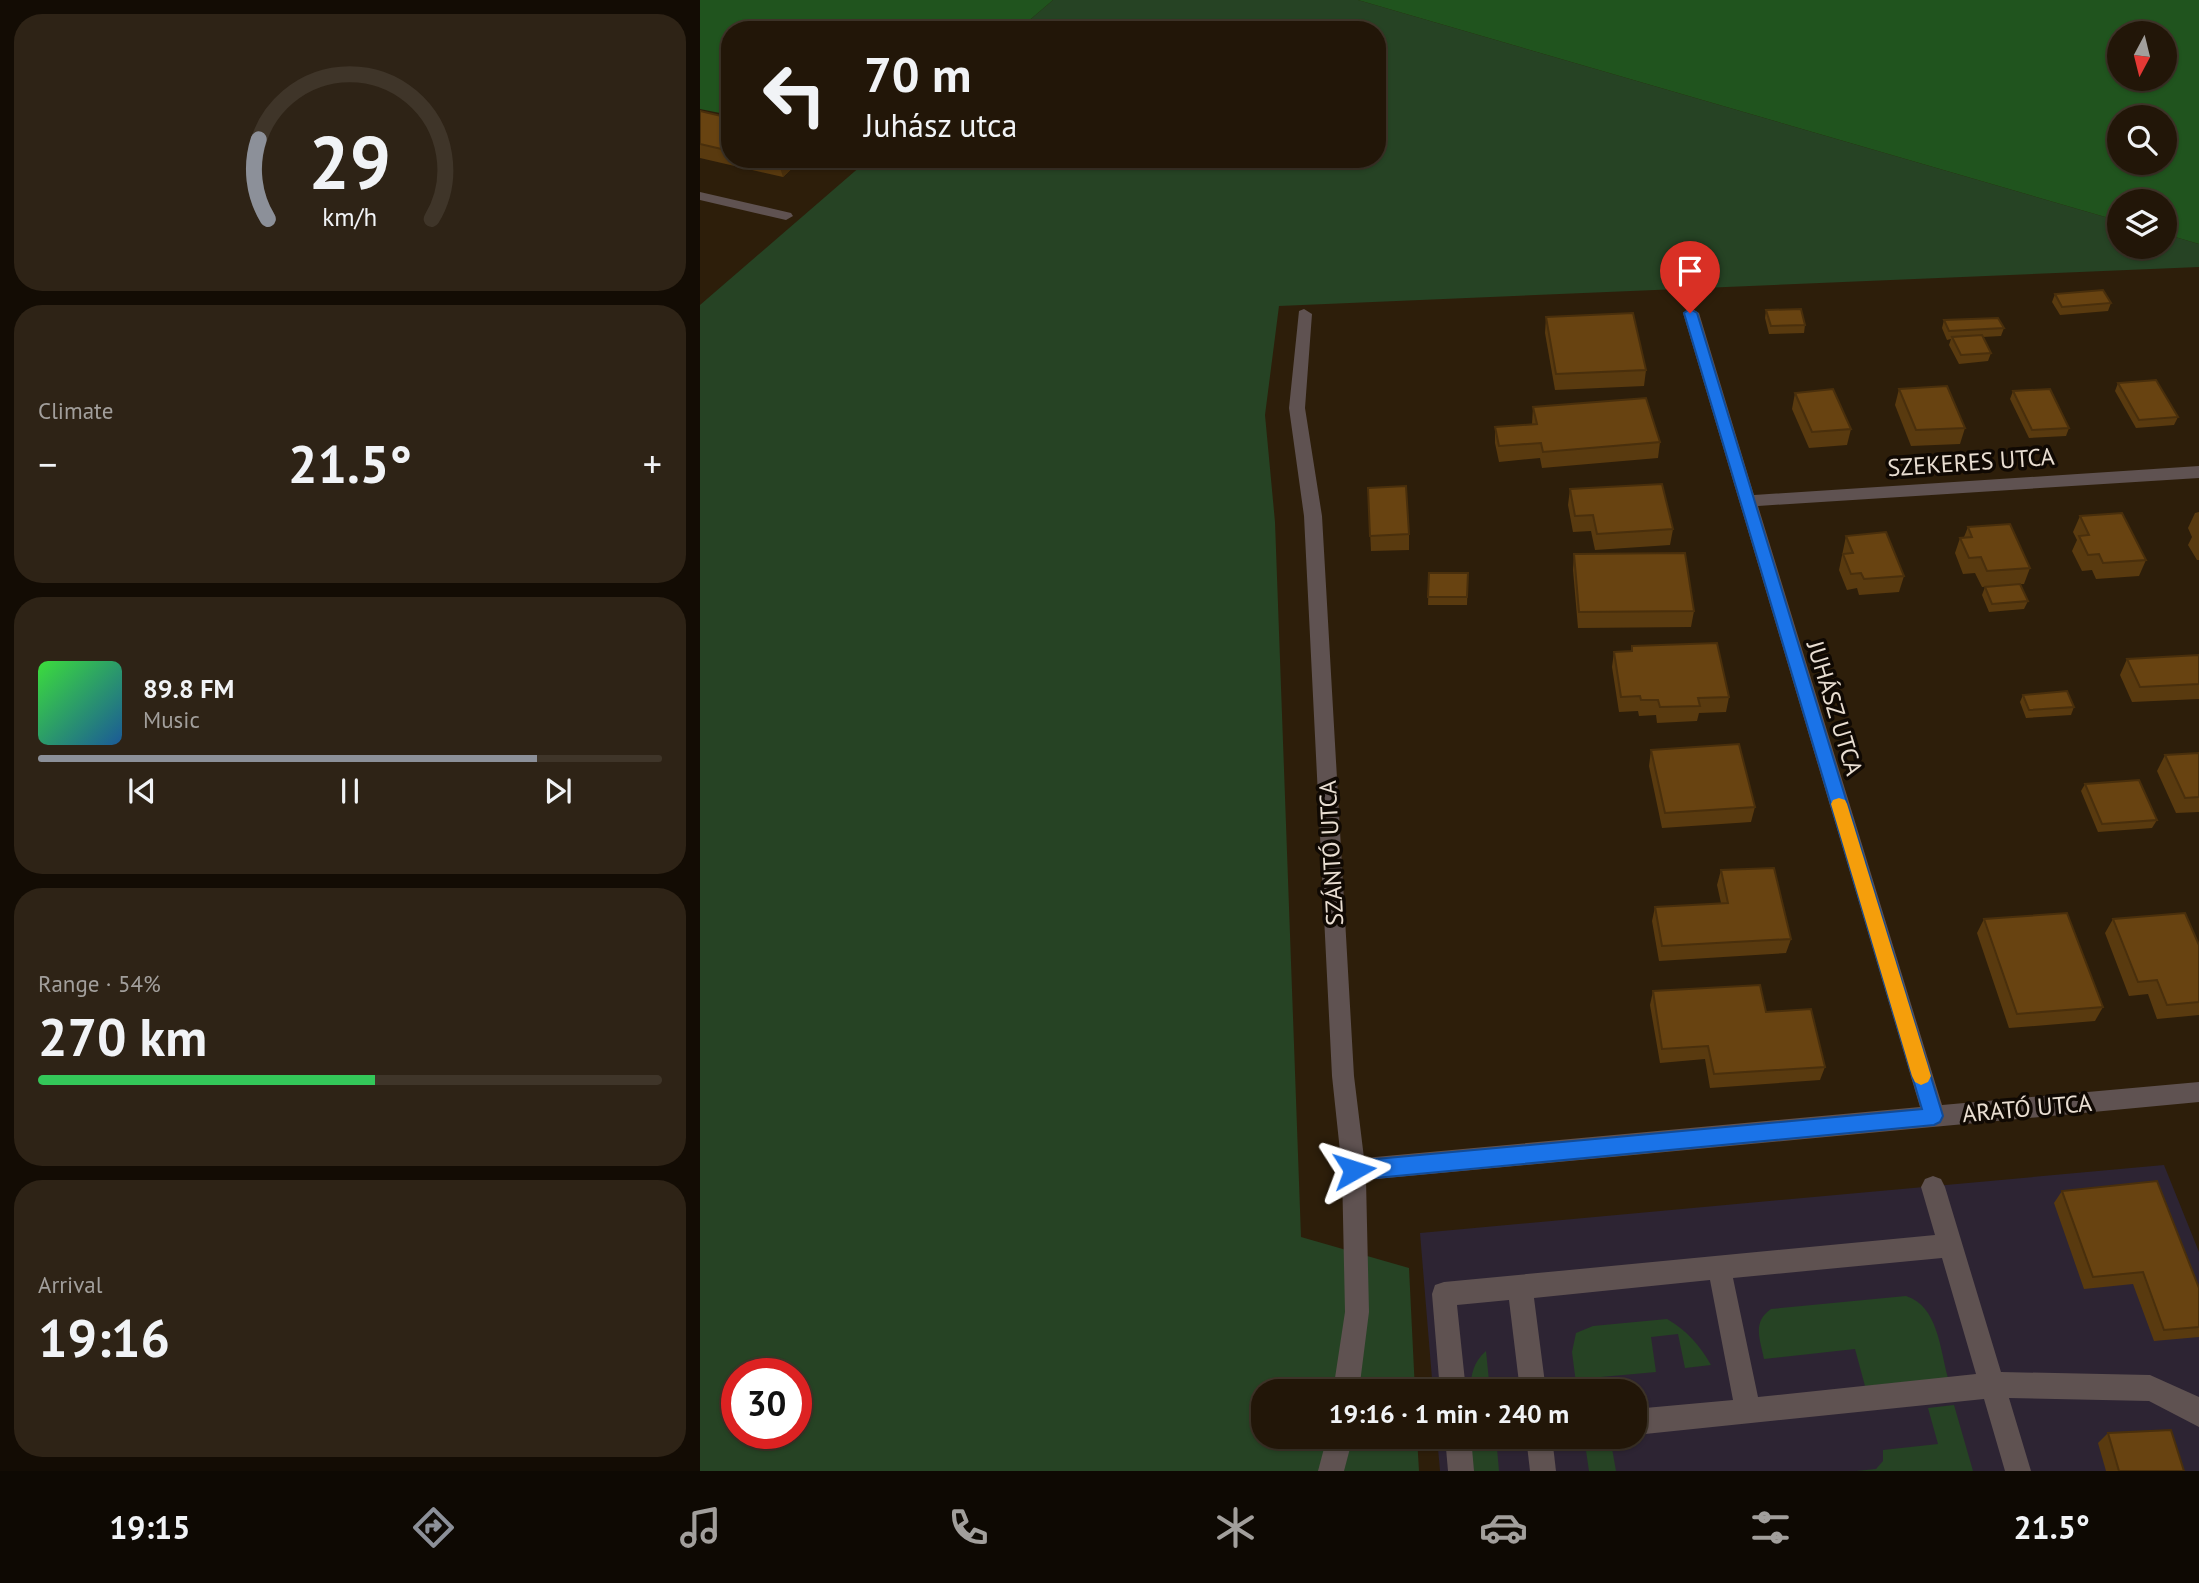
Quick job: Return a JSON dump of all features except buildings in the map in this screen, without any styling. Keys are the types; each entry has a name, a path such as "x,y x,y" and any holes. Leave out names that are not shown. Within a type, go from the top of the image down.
{"street":[{"path":"700,196 786,216"},
{"name":"JUHÁSZ UTCA","path":"1690,313 1934,1116"},
{"name":"SZÁNTÓ UTCA","path":"1304,314 1297,408 1312,516 1342,1062 1354,1170 1357,1312 1348,1379"},
{"name":"SZEKERES UTCA","path":"1746,501 2199,472"},
{"name":"ARATÓ UTCA","path":"1354,1170 2199,1092"},
{"path":"1933,1187 2018,1471"},
{"path":"1452,1379 1444,1294 1951,1245"},
{"path":"1719,1267 1748,1411"},
{"path":"1520,1287 1532,1379"},
{"path":"1647,1421 1993,1385 2150,1388 2192,1407 2199,1414"},
{"path":"1331,1471 1337,1449"},
{"path":"1459,1449 1461,1471"},
{"path":"1540,1449 1543,1471"}],"shaded area":[{"path":"2164,1165 2199,1252 2199,1471 1440,1471 1438,1449 1647,1449 1647,1379 1432,1379 1420,1233"}],"green space":[{"path":"700,0 1053,0 1028,21 721,21 721,113 700,109"},
{"path":"1053,0 1358,0 2107,218 2107,259 2177,259 2177,238 2199,244 2199,267 1279,306 1265,415 1275,522 1301,1237 1409,1268 1414,1379 1251,1379 1251,1449 1418,1449 1419,1471 700,1471 700,305 859,168 1386,168 1386,21 1028,21"},
{"path":"1358,0 2199,0 2199,244 2177,238 2177,189 2107,189 2107,218"},
{"path":"1906,1296 1917,1301 1931,1319 1940,1342 1948,1378 1865,1386 1855,1349 1764,1359 1759,1325 1771,1309"},
{"path":"1667,1319 1692,1339 1711,1365 1685,1368 1678,1334 1651,1337 1656,1372 1601,1379 1575,1379 1572,1352 1576,1333 1593,1326"},
{"path":"1486,1351 1489,1379 1471,1379 1478,1360"},
{"path":"1954,1405 1973,1471 1856,1471 1876,1469 1883,1461 1883,1450 1938,1444 1928,1408"},
{"path":"1471,1449 1497,1449 1499,1471 1473,1471"},
{"path":"1586,1449 1612,1449 1616,1471 1589,1471"}],"slow traffic":[{"path":"1839,804 1921,1076"}],"route":[{"path":"1354,1170 1934,1116 1690,313"}]}
